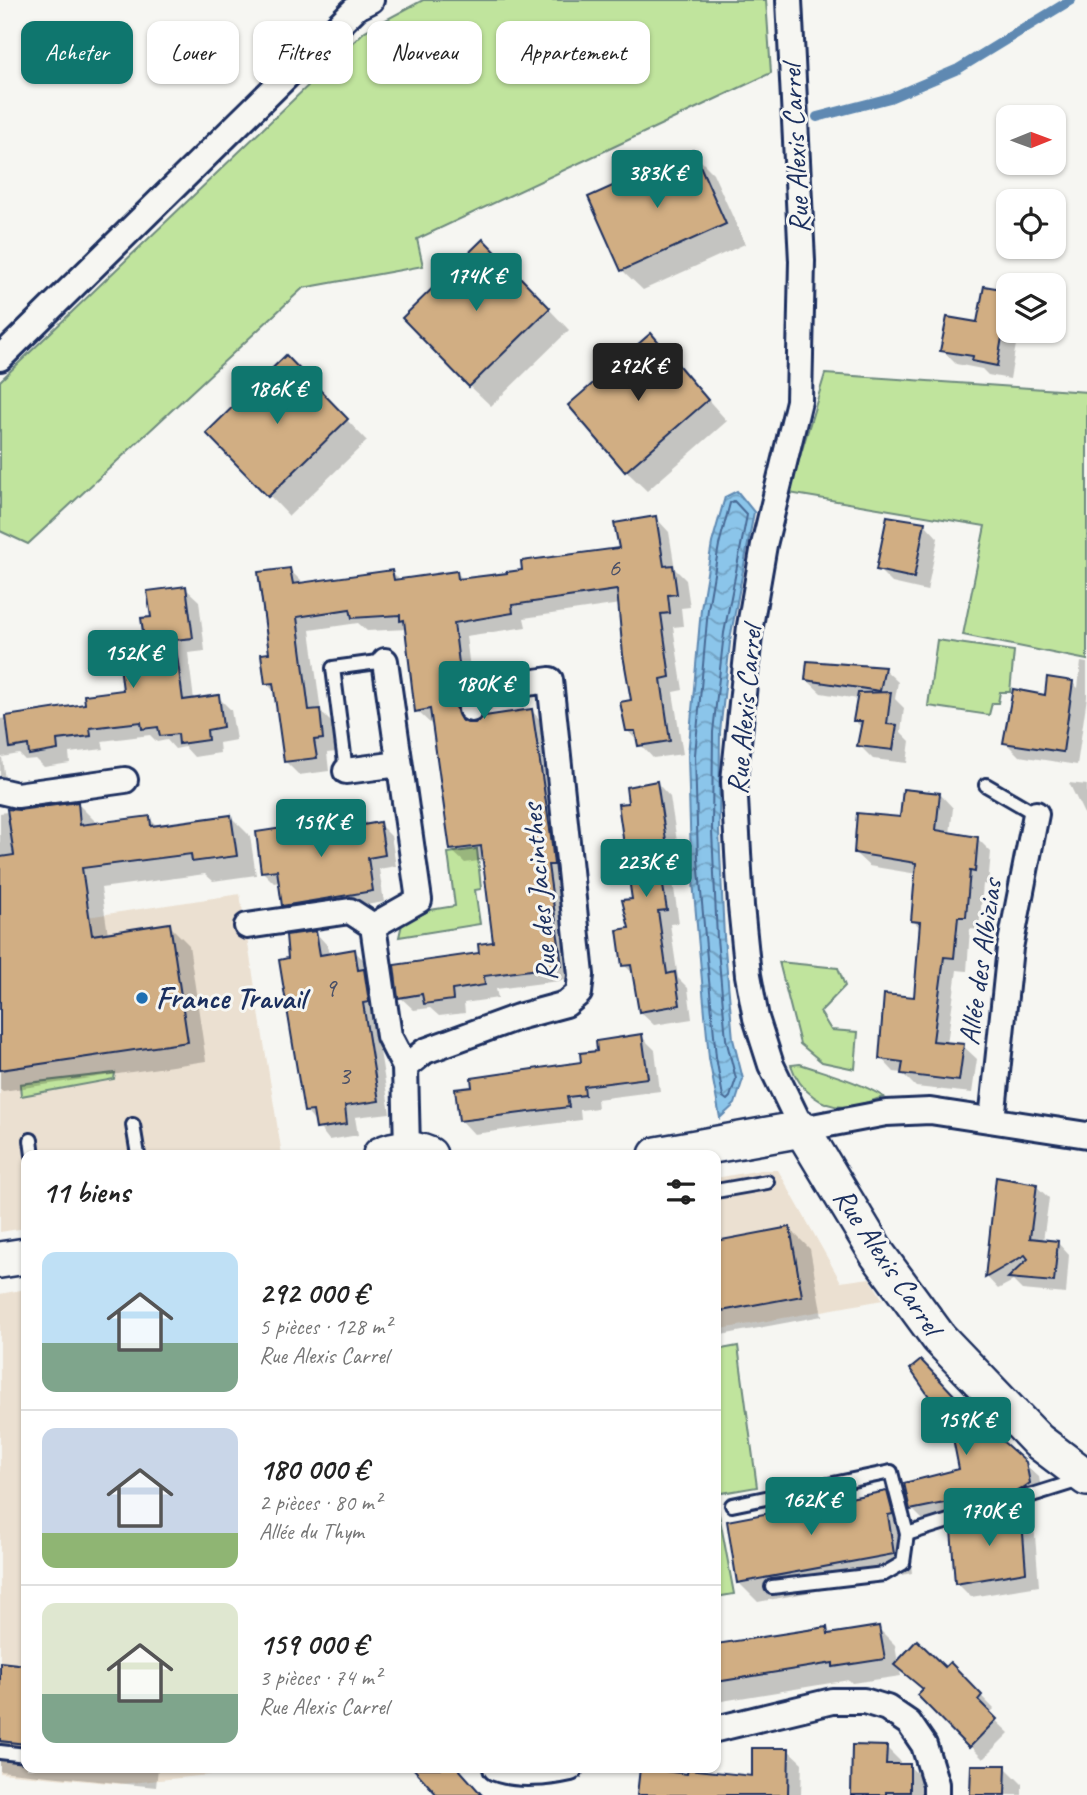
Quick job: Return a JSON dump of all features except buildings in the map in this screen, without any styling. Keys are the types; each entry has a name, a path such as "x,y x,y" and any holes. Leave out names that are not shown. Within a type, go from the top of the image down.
{"street":[{"path":"0,358 357,8 371,0"},
{"name":"Rue Alexis Carrel","path":"789,0 802,261 799,401 764,545 750,626 734,781 741,906 754,1007 771,1065 802,1129 878,1255 939,1338 1038,1441 1087,1478"},
{"path":"373,926 419,900 385,661"},
{"name":"Rue des Jacinthes","path":"405,1067 425,1051 519,1017 566,1004 579,993 582,975 550,680 489,688 471,709"},
{"path":"346,771 399,764"},
{"path":"0,792 17,795 125,780"},
{"name":"Allée des Albizias","path":"992,1120 1010,948 1037,814"},
{"path":"247,926 351,911 373,926 389,1036 405,1067 406,1150"},
{"path":"685,1150 886,1113 930,1111 1087,1135"},
{"path":"0,1260 21,1257"},
{"path":"721,1728 832,1701 864,1701 887,1708 909,1723 924,1745 936,1784 936,1795"}],"lane":[{"path":"346,771 333,668 385,661"},
{"path":"986,785 1037,814"},
{"path":"133,1125 137,1150"},
{"path":"31,1140 32,1150"},
{"path":"721,1190 767,1182"},
{"path":"732,1505 891,1472 907,1534 903,1563 884,1574 772,1587"},
{"path":"907,1534 1087,1478"},
{"path":"0,1752 21,1754"}],"shaded area":[{"path":"240,894 281,1150 21,1150 21,1229 0,1232 0,930"},
{"path":"761,1170 778,1170 841,1282 870,1278 883,1300 721,1329 721,1177"},
{"path":"21,1290 21,1773 227,1773 121,1784 0,1773 0,1294"}],"green space":[{"path":"423,0 766,0 771,73 417,239 423,266 303,288 28,544 0,531 0,381 310,84 353,84 353,43 365,31 367,30 367,84 482,84 482,21 384,21"},
{"path":"825,374 1087,392 1087,660 963,635 985,526 789,493"},
{"path":"937,640 1014,651 1010,692 1000,692 998,703 992,703 989,715 928,706"},
{"path":"477,849 481,889 475,890 480,924 399,937 402,924 430,910 455,906 448,853"},
{"path":"779,962 838,968 845,986 820,1012 831,1030 858,1032 855,1069 822,1062 800,1044"},
{"path":"800,1064 854,1082 884,1097 841,1107 822,1102 800,1083 791,1065"},
{"path":"115,1073 114,1079 21,1096 20,1084"},
{"path":"738,1346 757,1487 721,1493 721,1349"},
{"path":"721,1525 734,1594 721,1596"}],"water":[{"path":"737,491 754,512 731,634 720,732 719,831 724,937 733,1039 743,1079 735,1104 720,1118 709,1058 691,859 688,756 701,609 712,543 725,497"}],"waterway":[{"path":"817,117 890,98 958,69 1071,0"}],"place":[{"name":"France Travail","path":"142,998"}]}
